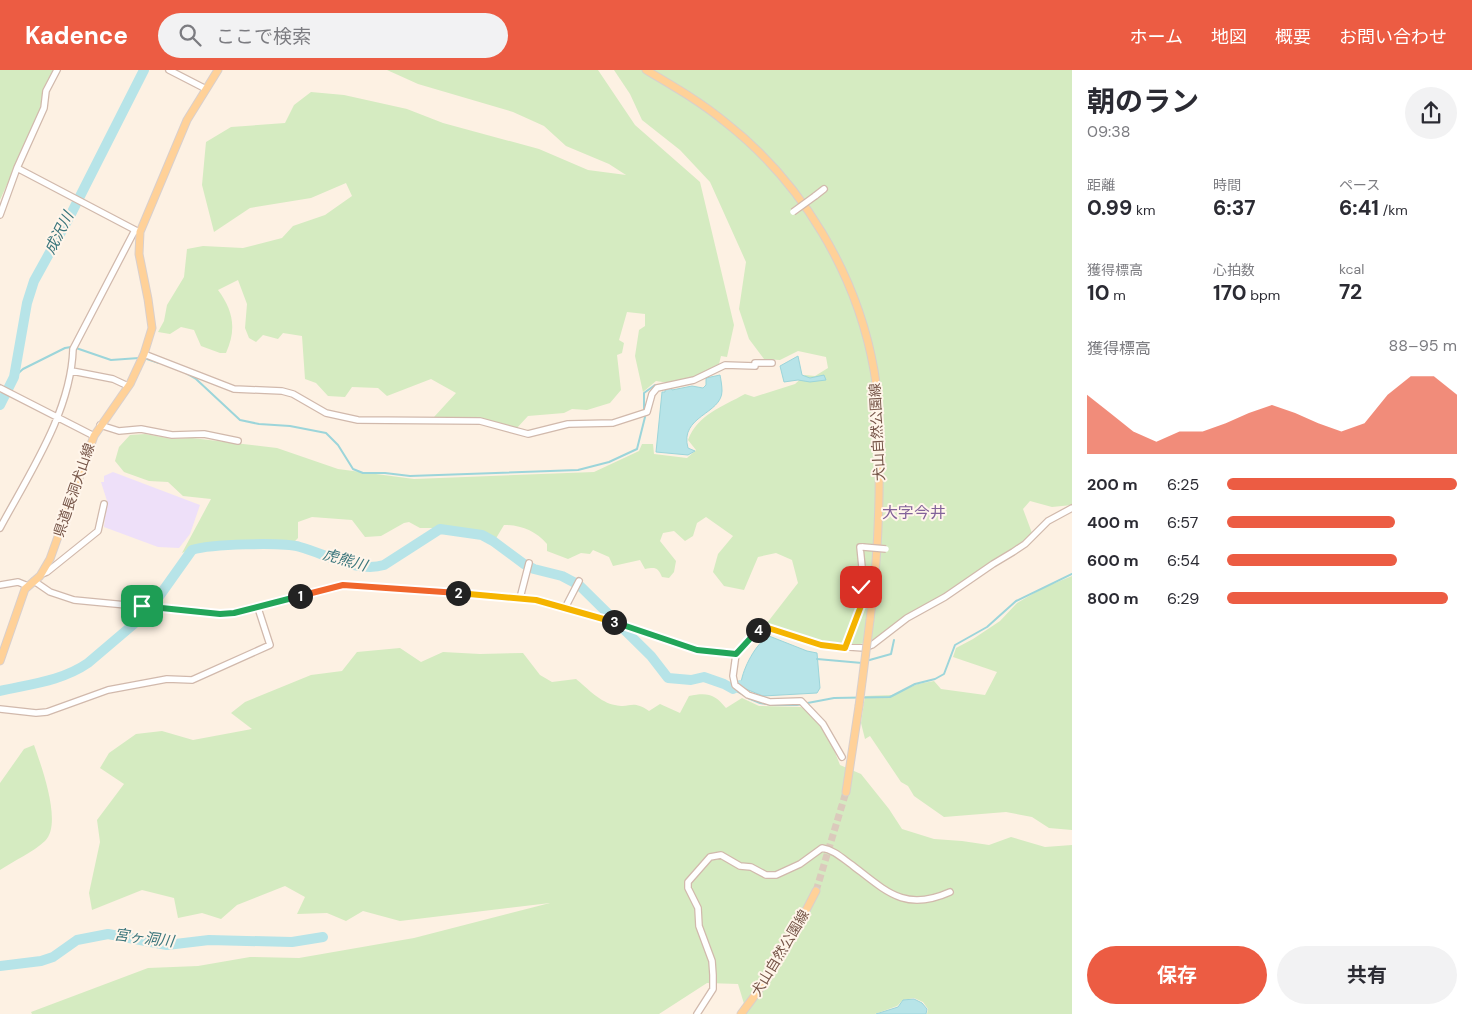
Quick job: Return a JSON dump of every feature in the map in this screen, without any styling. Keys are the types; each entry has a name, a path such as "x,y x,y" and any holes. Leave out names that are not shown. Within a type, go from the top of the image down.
{"main road":[{"name":"県道長洞犬山線","path":"0,661 22,596 28,586 42,574 53,551 94,436 128,386 143,357 152,328 139,254 137,231 186,120 218,70"},
{"name":"犬山自然公園線","path":"646,70 684,92 726,123 775,168 809,210 826,239 845,276 859,316 873,368 879,416 880,491 870,620 846,792"},
{"name":"犬山自然公園線","path":"742,1014 772,972 816,891"}],"street":[{"path":"0,215 44,108 46,91 57,70"},
{"path":"169,70 206,89"},
{"path":"0,528 58,417 72,371 74,347 137,231 18,168"},
{"path":"792,212 824,190"},
{"path":"143,357 234,389 278,390 289,393 326,413 350,419 396,422 480,421 528,434 568,424 613,423 647,412 652,394 657,388 694,380 725,364 755,366 755,363 772,363"},
{"path":"72,371 113,379 128,386"},
{"path":"1,388 94,436"},
{"path":"100,425 119,431 141,429 172,435 204,434 238,441"},
{"path":"42,574 98,531 104,504"},
{"path":"842,757 823,724 801,702 770,702 757,698 737,687 733,676 736,654 758,630 765,627 821,645 864,648 872,645 907,618 945,597 1025,544 1048,522 1072,508"},
{"path":"845,648 864,598 861,587 860,547 886,549"},
{"path":"520,598 529,563"},
{"path":"34,581 50,592 67,599 220,614 258,608 343,585 520,598 536,600 618,623 697,650 736,654"},
{"path":"565,608 579,581"},
{"path":"0,585 18,582 28,586"},
{"path":"0,709 36,713 47,712 108,690 167,679 192,680 270,646 258,608"},
{"path":"697,1014 713,988 713,975 712,961 699,926 698,908 688,888 688,882 710,857 721,855 740,866 751,867 766,875 776,875 800,864 822,848 833,851 885,889 904,899 915,902 924,901 950,892"}],"shaded area":[{"path":"113,472 200,505 190,534 179,548 158,547 104,527 106,506 108,504 101,482 104,482 104,476"}],"green space":[{"path":"0,70 53,70 43,89 40,111 0,200"},
{"path":"387,70 598,70 635,125 700,182 734,325 727,357 721,356 719,364 689,379 673,382 656,381 643,392 635,356 639,330 645,326 645,314 627,312 619,340 624,343 622,353 617,355 621,390 610,403 587,410 572,409 564,413 528,416 516,429 480,418 434,417 456,393 431,379 387,396 378,388 352,387 345,397 328,396 316,383 305,379 302,336 283,333 278,339 263,335 256,342 249,338 245,328 247,304 238,280 218,290 227,305 232,320 232,336 226,353 220,353 201,346 194,330 181,327 170,334 158,332 164,321 167,305 184,277 187,249 203,246 243,248 282,238 293,226 325,215 352,196 346,183 311,198 250,208 214,232 202,185 206,142 231,127 285,123 294,105 311,92 344,95 407,109 443,123 539,149 588,170 626,175 609,164 566,146 544,126 513,112 418,84"},
{"path":"614,70 1072,70 1072,505 1052,507 1030,501 1023,509 1032,533 1022,543 874,641 851,646 822,643 767,623 798,583 792,560 776,553 758,557 744,590 724,586 713,572 718,554 733,536 706,517 697,523 693,536 685,541 674,531 663,533 660,541 676,561 674,572 669,578 662,577 656,568 645,569 640,560 613,566 609,557 593,550 590,554 581,553 568,559 547,551 547,544 533,532 510,525 504,525 495,540 484,534 447,528 420,528 409,522 381,536 365,537 352,520 312,517 298,522 298,538 292,544 197,546 182,553 211,499 183,496 168,482 149,481 124,472 115,461 119,447 130,435 145,434 172,439 192,438 277,448 338,469 414,479 594,472 639,451 642,444 653,444 654,454 687,458 696,450 688,440 692,431 704,417 719,407 745,394 754,397 795,384 805,375 815,376 828,368 826,357 798,351 780,360 764,359 749,339 739,309 746,262 710,182 680,150 642,120 630,94"},
{"path":"1072,576 1072,830 1049,828 1032,817 1006,812 944,817 914,796 908,786 901,782 870,736 865,739 861,723 865,696 892,695 918,684 934,681 941,689 985,695 997,672 953,657 956,648 1000,621 1017,603 1043,588"},
{"path":"400,648 421,662 443,652 480,654 523,653 540,675 552,682 576,679 594,695 610,704 620,706 635,705 649,711 660,704 680,713 689,696 701,694 714,697 726,708 742,698 759,706 801,707 813,715 829,737 840,765 861,774 889,809 902,829 934,839 989,845 1011,837 1045,847 1072,845 1072,1014 927,1014 928,1009 923,1002 914,998 903,1000 897,1006 875,1014 742,1014 745,1007 738,984 707,983 659,1014 32,1014 31,1012 148,968 198,966 250,957 299,958 414,938 550,903 400,921 363,911 346,921 327,913 297,914 305,897 285,886 237,905 221,919 202,913 178,918 174,898 142,890 92,910 89,893 100,842 97,820 124,784 100,768 109,753 136,734 162,731 193,740 252,729 231,713 245,702 311,675 342,671 357,652"},
{"path":"34,745 49,794 52,822 50,833 40,845 0,870 0,783 24,749"}],"water":[{"path":"798,356 802,375 810,378 824,375 826,380 784,382 780,366"},
{"path":"720,375 722,391 720,399 695,422 687,437 688,448 695,451 688,455 656,452 662,392 665,392 665,387 671,387 672,390 692,386 703,388 706,385 706,378"},
{"path":"769,636 817,653 820,688 817,693 763,696 741,687 739,684 751,656 759,644"},
{"path":"914,999 922,1003 927,1009 926,1014 876,1014 898,1007 903,1000"}],"waterway":[{"name":"成沢川","path":"0,405 14,377 27,303 34,281 71,214 144,70"},
{"path":"14,377 23,369 65,348 71,347"},
{"path":"76,348 111,360 139,358"},
{"path":"144,358 159,363"},
{"path":"182,371 196,379 240,420 259,424 290,426 326,433 338,445 353,469 363,473 410,476 578,470 609,462 637,449 645,417"},
{"path":"644,409 644,393 655,385"},
{"name":"虎熊川","path":"0,691 57,678 88,663 148,612 192,550 229,545 291,545 352,565 374,567 384,565 440,529 482,535 524,564 534,569 562,576 579,585 651,656 668,678 691,680 704,677 733,689 740,685"},
{"path":"748,698 760,703 773,705 797,705 834,698 890,697 915,684 935,679 944,674 955,645 987,627 1016,601 1072,574"},
{"path":"866,661 891,654 894,640"},
{"path":"817,659 862,663"},
{"path":"733,689 744,695"},
{"name":"宮ヶ洞川","path":"0,966 41,961 53,957 77,940 108,934 167,945 209,940 292,942 323,937"}],"tunnel":[{"path":"816,891 846,792"}],"district":[{"name":"大字今井","path":"914,512"}],"route":[{"path":"142,606 220,614 234,613 343,585 364,585 536,600 615,622 697,650 736,654 741,651 762,627 821,645 845,648 864,598 861,587"}]}
